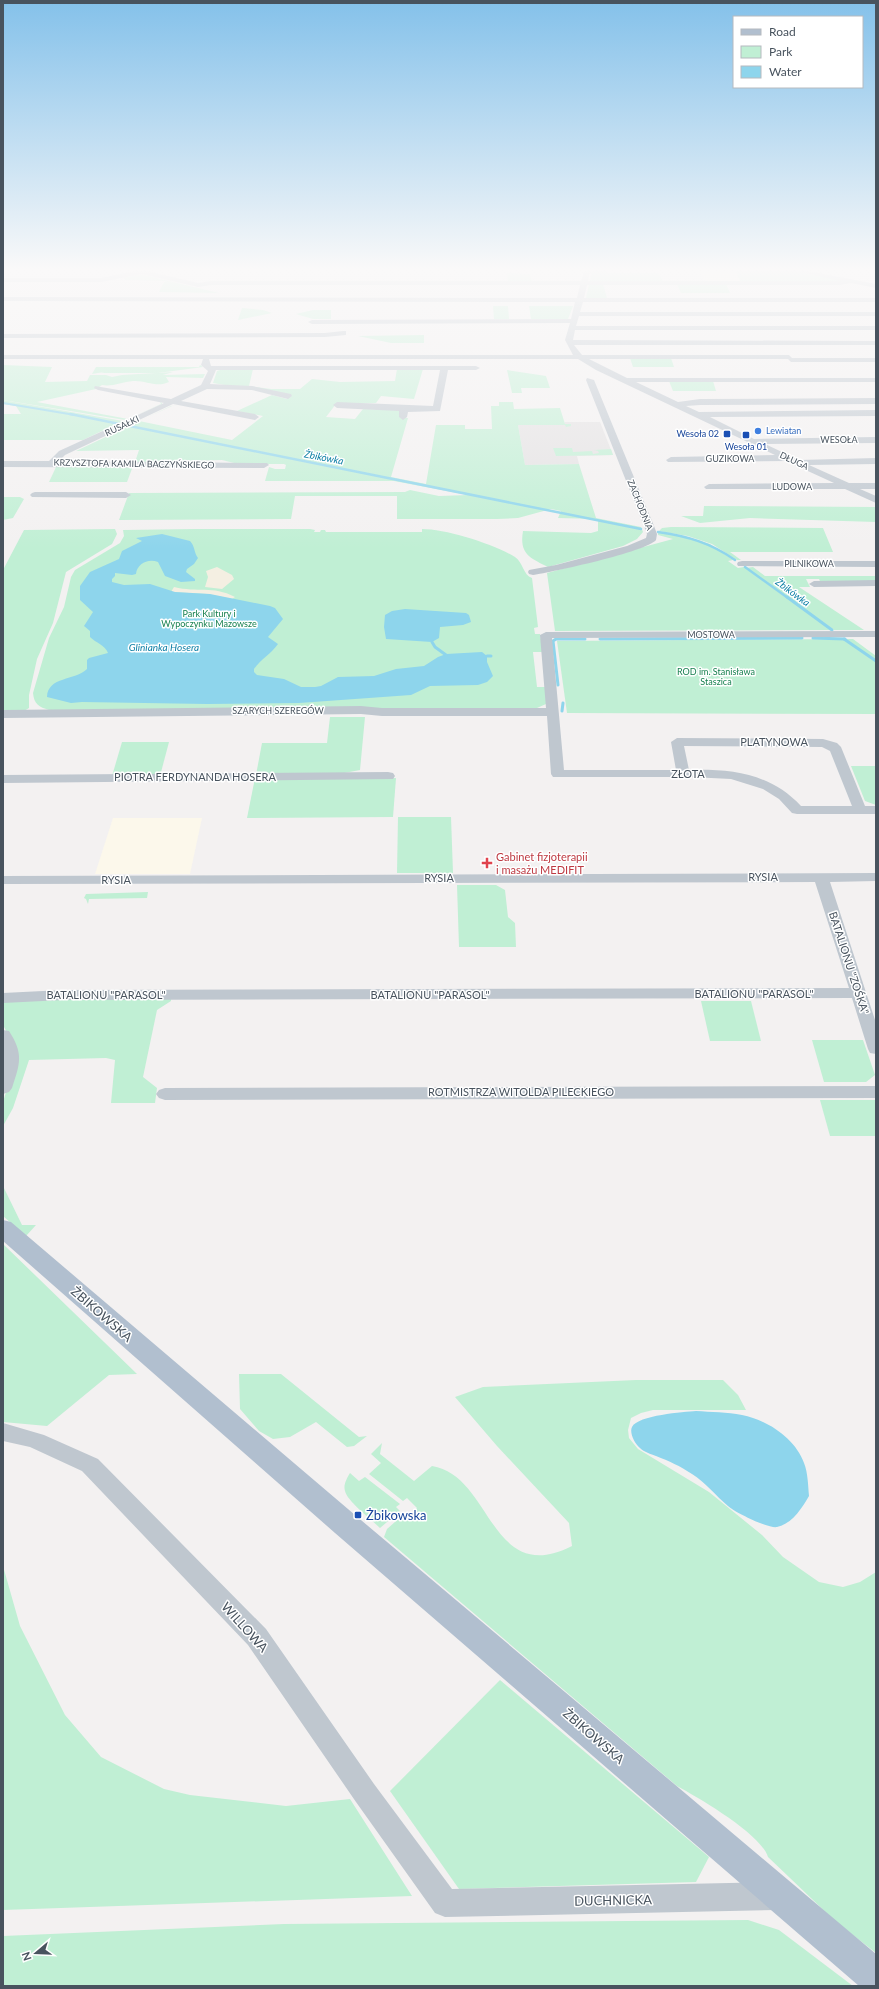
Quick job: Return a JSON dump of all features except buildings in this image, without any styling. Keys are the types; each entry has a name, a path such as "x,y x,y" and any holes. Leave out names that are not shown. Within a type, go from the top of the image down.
{"main road":[{"name":"ŻBIKOWSKA","path":"3,1228 322,1504 876,1977"}],"street":[{"path":"205,364 210,368 476,368"},
{"name":"DŁUGA","path":"593,364 876,500"},
{"path":"794,364 802,374"},
{"path":"210,368 212,370 205,386 252,388 288,396"},
{"path":"336,405 406,412 437,409 444,368"},
{"path":"624,380 802,374 876,380"},
{"name":"ZACHODNIA","path":"534,572 557,568 631,548 651,540 652,534 649,526 590,380"},
{"name":"RUSAŁKI","path":"53,463 62,453 205,386"},
{"path":"98,388 255,418"},
{"path":"676,405 700,402 876,401"},
{"path":"697,415 711,413 876,413"},
{"name":"WESOŁA","path":"753,441 876,440"},
{"name":"GUZIKOWA","path":"671,460 788,458"},
{"path":"798,462 876,461"},
{"name":"KRZYSZTOFA KAMILA BACZYŃSKIEGO","path":"3,464 264,465"},
{"name":"LUDOWA","path":"709,487 876,486"},
{"path":"35,495 126,495"},
{"name":"PILNIKOWA","path":"742,564 876,564"},
{"path":"814,584 876,583"},
{"name":"MOSTOWA","path":"554,712 546,635 876,634"},
{"name":"SZARYCH SZEREGÓW","path":"3,714 69,712 354,710 382,712 554,712"},
{"name":"ZŁOTA","path":"554,712 558,774 723,774 751,780 781,792 797,810 860,810"},
{"name":"PLATYNOWA","path":"684,774 677,742 823,742 832,746 836,750 860,810"},
{"name":"PIOTRA FERDYNANDA HOSERA","path":"3,779 388,776"},
{"path":"860,810 876,810"},
{"name":"BATALIONU \"ZOŚKA\"","path":"821,877 876,1049"},
{"name":"RYSIA","path":"3,880 876,877"},
{"name":"BATALIONU \"PARASOL\"","path":"3,998 63,995 858,993"},
{"path":"3,1035 11,1047 12,1055 3,1088"},
{"name":"ROTMISTRZA WITOLDA PILECKIEGO","path":"165,1094 876,1092"},
{"name":"WILLOWA","path":"3,1432 17,1434 55,1447 90,1466 257,1637 365,1793 445,1903"},
{"name":"DUCHNICKA","path":"445,1903 781,1896"}],"shaded area":[{"path":"565,422 600,422 613,455 577,456 579,464 525,465 518,425 565,425"},
{"path":"113,818 202,818 190,874 95,874"}],"green space":[{"path":"632,364 673,364 674,367 633,367"},
{"path":"3,365 52,367 45,382 87,381 90,375 106,375 112,377 173,372 163,375 205,374 203,378 166,377 169,382 164,384 133,381 113,385 102,385 96,389 37,402 128,419 125,420 3,400"},
{"path":"200,365 203,367 158,373 101,373 104,372 92,374 96,367 199,367"},
{"path":"223,369 253,369 249,386 271,389 300,389 312,379 340,382 395,381 397,369 423,369 414,399 381,396 376,403 336,404 326,417 355,419 363,409 400,410 400,418 408,418 391,477 426,484 436,425 465,425 465,429 492,429 491,406 499,406 499,402 513,402 514,409 560,408 565,424 571,424 571,426 518,425 525,465 579,464 596,518 641,527 643,532 637,539 623,546 548,567 531,558 524,550 522,539 523,531 591,533 598,531 598,519 558,518 561,511 551,509 518,518 397,519 397,496 295,496 291,519 119,520 129,493 405,492 410,490 439,496 468,495 394,481 265,481 269,467 275,469 285,469 286,465 284,464 238,464 222,460 135,462 139,450 76,451 139,421 232,440 263,416 237,411 272,395 287,399 290,396 213,383 217,371"},
{"path":"507,370 546,376 550,388 521,388 522,393 512,393"},
{"path":"669,381 713,381 716,391 673,391"},
{"path":"3,400 123,421 83,440 3,440 3,414 21,414 16,406 3,404"},
{"path":"553,448 572,448 573,452 592,451 593,454 599,453 598,451 594,450 611,449 613,455 556,456"},
{"path":"57,465 133,466 127,482 49,482"},
{"path":"3,497 20,497 24,499 13,518 3,520"},
{"path":"704,506 876,507 876,522 750,518 700,523 681,516 703,516"},
{"path":"662,528 823,528 833,552 730,552 741,560 737,560 712,544 688,536 659,531"},
{"path":"115,529 117,534 112,544 66,572 53,623 37,659 29,695 29,708 24,711 3,711 3,570 24,530"},
{"name":"Park Kultury i Wypoczynku Mazowsze","path":"310,529 315,530 314,532 325,530 326,532 422,532 422,529 456,534 483,542 506,552 518,559 527,574 532,578 538,627 534,628 535,634 540,634 543,652 533,652 537,687 548,687 546,704 537,708 49,710 42,708 36,702 33,693 49,638 64,607 71,577 75,570 120,543 124,536 123,530"},
{"path":"658,532 688,537 710,544 733,560 728,561 738,568 744,567 831,630 555,631 547,573 673,539 658,535"},
{"path":"753,567 765,576 876,576 876,582 820,581 819,579 806,579 810,587 799,587 864,630 834,630 746,568"},
{"name":"ROD im. Stanisława Staszica","path":"853,639 876,656 876,714 567,713 557,641"},
{"path":"330,717 365,717 360,770 339,774 256,775 262,743 327,743"},
{"path":"122,742 169,742 160,776 112,776"},
{"path":"851,766 876,766 876,805 865,801"},
{"path":"255,778 396,778 393,817 247,818"},
{"path":"398,817 451,817 453,873 397,873"},
{"path":"457,885 496,885 505,890 508,917 515,923 516,947 459,947"},
{"path":"148,892 147,898 89,899 88,904 84,898 86,894"},
{"path":"171,997 171,1001 157,1010 143,1077 157,1088 155,1103 111,1103 115,1060 106,1058 29,1060 13,1108 3,1126 3,1102 18,1053 3,1025 3,1003 7,1001"},
{"path":"701,1001 751,1001 761,1041 710,1041"},
{"path":"812,1040 863,1040 875,1075 866,1082 824,1082"},
{"path":"820,1100 876,1100 876,1136 830,1136"},
{"path":"3,1186 22,1225 36,1225 26,1236 3,1216"},
{"path":"3,1244 137,1374 109,1375 47,1426 3,1422"},
{"path":"239,1374 281,1374 359,1437 367,1436 354,1446 347,1447 316,1422 290,1437 273,1439 259,1431 240,1409"},
{"path":"636,1380 723,1380 738,1395 746,1410 653,1410 641,1413 631,1418 628,1430 629,1438 638,1449 709,1492 762,1535 783,1557 819,1582 843,1587 860,1582 876,1572 876,1953 835,1921 768,1857 763,1848 754,1838 728,1817 677,1786 384,1537 387,1529 404,1514 408,1517 417,1508 407,1498 403,1501 369,1474 381,1463 371,1454 382,1443 380,1454 414,1481 432,1466 452,1474 468,1488 507,1542 524,1552 545,1555 572,1546 569,1523 497,1446 455,1397 483,1387"},
{"path":"350,1473 359,1481 365,1477 400,1504 396,1507 400,1511 380,1528 350,1500 347,1495 345,1486"},
{"path":"3,1566 20,1626 65,1715 101,1757 164,1789 190,1795 286,1806 350,1799 412,1896 3,1910"},
{"path":"500,1680 709,1857 696,1882 459,1889 390,1791"},
{"path":"748,1920 779,1930 853,1986 3,1986 3,1936 284,1924"}],"sand":[{"path":"217,567 232,575 234,579 222,589 205,587 208,577 206,571"},
{"path":"174,587 219,591 235,597 232,599 207,594 171,592"}],"water":[{"name":"Glinianka Hosera","path":"162,534 190,541 192,543 198,558 186,572 195,579 195,581 181,582 165,576 158,562 147,561 141,564 136,574 115,573 112,582 124,585 150,584 175,592 210,594 275,608 283,619 268,637 278,644 254,669 254,672 257,675 284,679 301,687 315,687 321,686 338,677 374,676 396,669 424,666 446,654 482,652 487,656 487,662 493,676 487,682 478,685 430,686 411,695 299,703 71,703 47,697 52,685 82,673 87,669 87,660 89,658 108,653 103,646 90,637 90,631 84,626 93,612 80,600 80,586 90,572 119,559 122,551 142,541 136,538"},
{"path":"405,609 466,613 469,615 471,622 463,625 440,627 439,638 432,642 386,639 384,627 385,615 392,611"},
{"path":"696,1411 731,1413 751,1417 770,1426 787,1438 800,1454 808,1479 809,1496 792,1519 787,1523 773,1527 744,1516 728,1506 697,1477 674,1464 643,1451 634,1441 631,1429 636,1423 662,1415"}],"waterway":[{"name":"Żbikówka","path":"3,403 75,415"},
{"name":"Żbikówka","path":"70,414 75,415"},
{"name":"Żbikówka","path":"75,415 641,529"},
{"name":"Żbikówka","path":"658,532 698,541 717,549 735,560"},
{"name":"Żbikówka","path":"745,567 788,598"},
{"name":"Żbikówka","path":"787,597 832,630"},
{"path":"600,639 802,638"},
{"path":"813,638 845,639"},
{"path":"558,685 553,641 556,639 585,639"},
{"name":"Żbikówka","path":"844,639 876,661"},
{"path":"432,642 435,647 446,655"},
{"path":"562,711 563,703"}],"place":[{"name":"Lewiatan","path":"758,431"},
{"name":"Wesoła 02","path":"727,434"},
{"name":"Wesoła 01","path":"746,435"},
{"name":"Gabinet fizjoterapii i masażu MEDIFIT","path":"487,863"},
{"name":"Żbikowska","path":"358,1515"}]}
